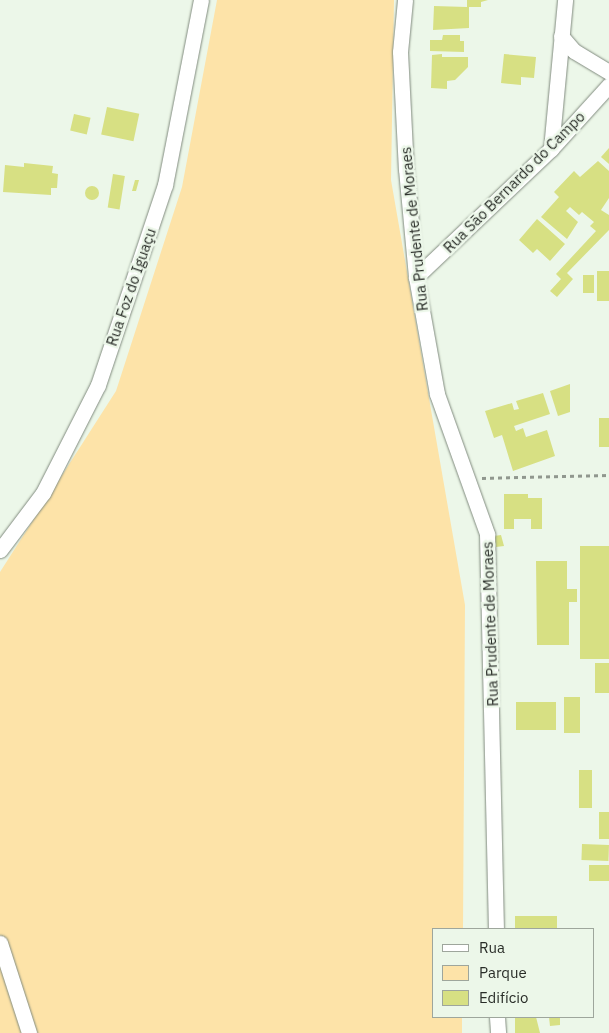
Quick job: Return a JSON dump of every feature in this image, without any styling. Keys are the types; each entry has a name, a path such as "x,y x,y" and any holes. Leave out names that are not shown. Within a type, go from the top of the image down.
{"street":[{"name":"Rua Foz do Iguaçu","path":"0,550 43,493 98,385 165,185 201,0"},
{"name":"Rua Prudente de Moraes","path":"405,0 400,52 406,169 416,277 437,394 487,534 496,928"},
{"path":"551,149 564,0"},
{"path":"561,36 574,51 609,72"},
{"name":"Rua São Bernardo do Campo","path":"416,277 551,149 609,85"},
{"path":"593,104 609,104"},
{"path":"0,943 29,1033"},
{"path":"497,1018 498,1033"}],"path":[{"path":"466,479 609,475"}],"green space":[{"path":"217,0 394,0 391,180 465,605 463,928 432,928 432,1018 462,1018 462,1033 0,1033 0,572 116,391 182,187"}],"building":[{"path":"467,0 488,0 481,2 481,7 469,7 469,28 433,30 434,6 467,7"},
{"path":"443,35 460,35 460,41 464,41 464,52 430,51 430,40 442,40"},
{"path":"442,54 442,57 468,57 468,67 455,80 447,81 447,89 431,88 432,55"},
{"path":"504,54 536,57 534,78 521,77 521,85 501,83"},
{"path":"107,107 139,114 133,141 101,134"},
{"path":"74,114 91,118 87,134 70,131"},
{"path":"609,148 609,164 601,157"},
{"path":"598,161 609,171 609,198 601,210 609,215 609,230 567,273 573,279 557,297 550,291 561,279 556,274 596,231 590,226 594,222 582,212 579,215 570,207 566,211 578,222 567,239 541,217 559,197 554,192 574,171 580,177"},
{"path":"24,163 53,166 52,173 58,174 57,188 51,188 51,195 3,192 5,165 24,167"},
{"path":"113,174 125,176 120,209 108,208"},
{"path":"135,180 139,180 136,191 132,191"},
{"path":"89,186 95,186 99,193 95,200 89,200 85,196 85,190"},
{"path":"537,219 565,244 550,261 537,249 533,253 519,240"},
{"path":"597,271 609,271 609,301 597,301"},
{"path":"583,275 594,275 594,293 583,293"},
{"path":"570,384 570,412 558,416 550,391"},
{"path":"543,393 550,414 514,426 516,431 523,428 526,437 547,430 555,456 513,471 502,435 494,438 485,411 512,403 514,410 519,409 516,401"},
{"path":"599,418 609,418 609,447 599,447"},
{"path":"504,494 528,494 528,498 542,498 542,529 531,529 531,519 514,519 514,529 504,529"},
{"path":"501,535 504,546 496,547 494,536"},
{"path":"580,546 609,546 609,659 580,659"},
{"path":"536,561 567,561 567,589 577,589 577,602 569,602 569,645 537,645"},
{"path":"595,663 609,663 609,693 595,693"},
{"path":"564,697 580,697 580,733 564,733"},
{"path":"516,702 556,702 556,730 516,730"},
{"path":"579,770 592,770 592,808 579,808"},
{"path":"599,812 609,812 609,839 599,839"},
{"path":"582,844 609,845 608,861 581,860"},
{"path":"589,865 609,865 609,881 589,881"},
{"path":"515,916 557,916 557,928 515,928"},
{"path":"515,1018 536,1018 540,1033 515,1033"},
{"path":"549,1018 560,1018 560,1025 550,1026"}]}
